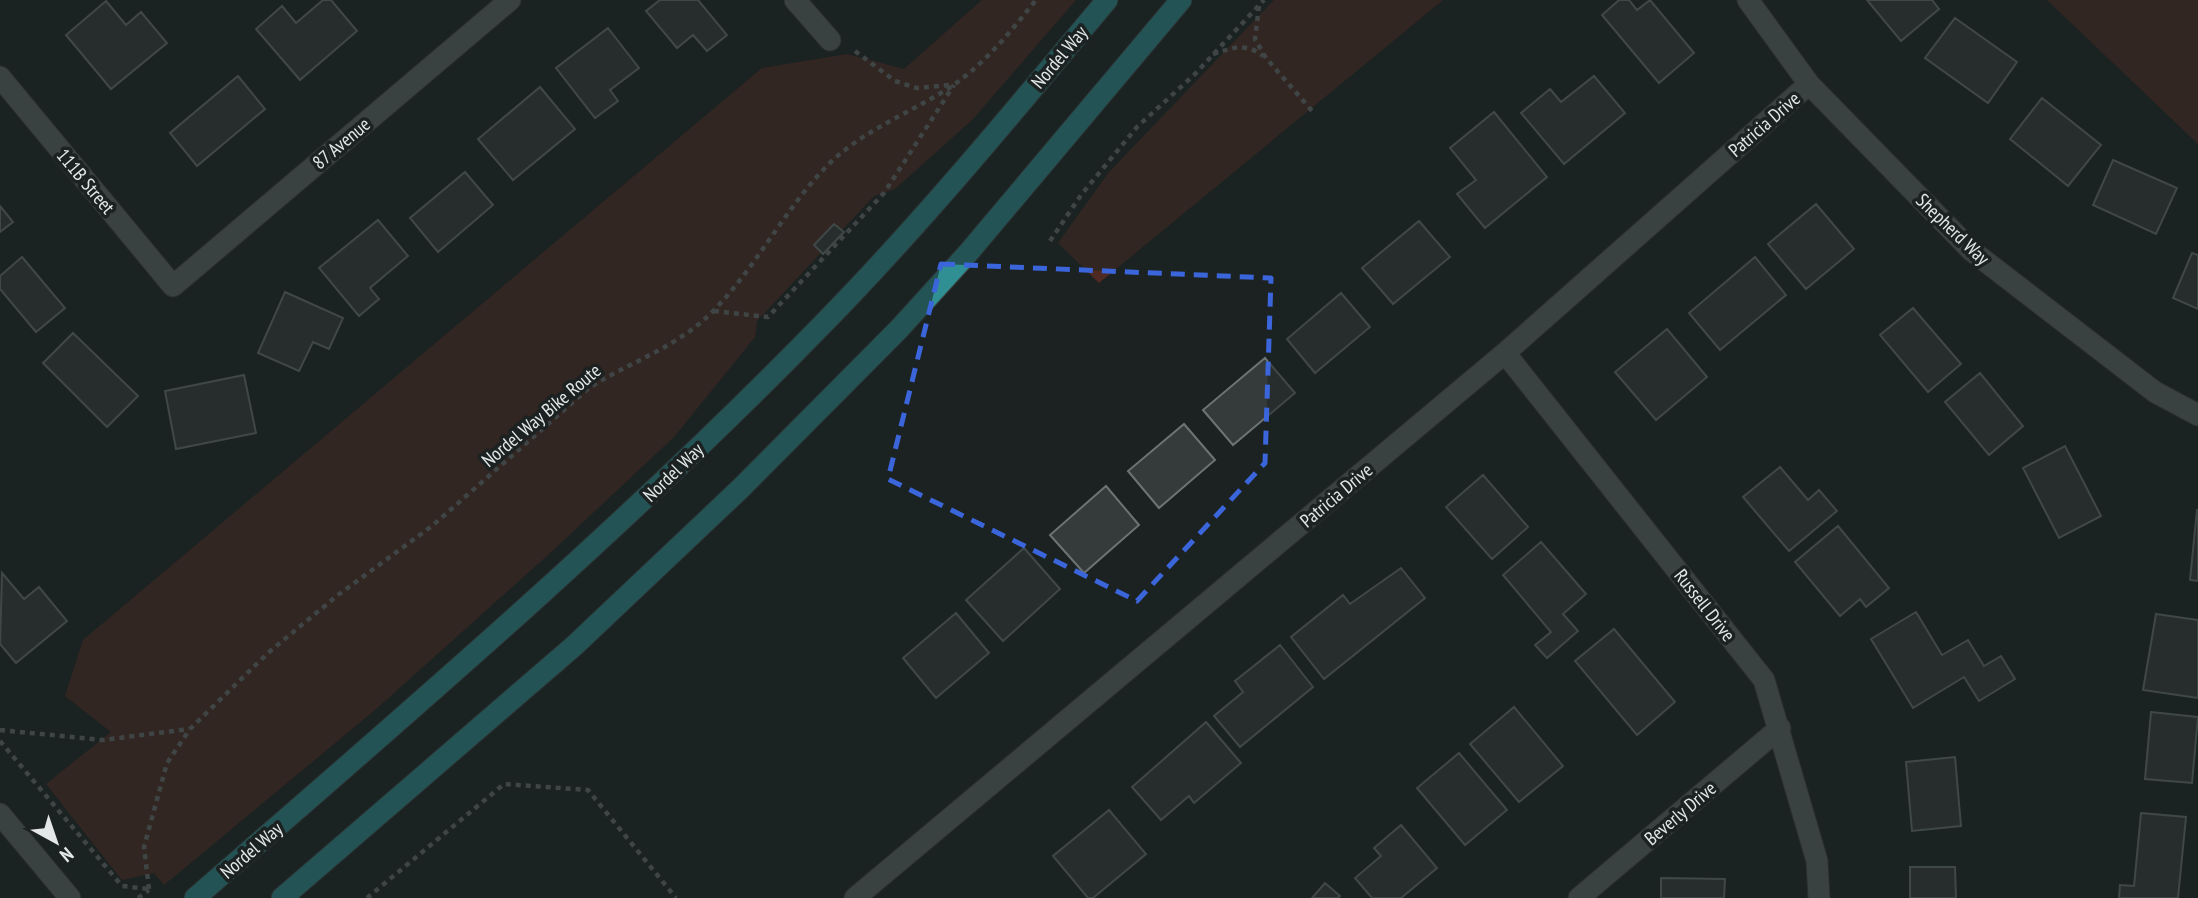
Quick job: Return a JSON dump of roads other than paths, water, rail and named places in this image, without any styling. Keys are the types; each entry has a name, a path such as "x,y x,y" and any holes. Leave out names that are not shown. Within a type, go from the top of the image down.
{"main road":[{"name":"Nordel Way","path":"195,898 530,607 755,392 825,322 908,231 1107,0"},
{"path":"282,898 574,646 740,489 898,329 969,252 1181,0"}],"street":[{"name":"87 Avenue","path":"173,286 510,0"},
{"path":"795,0 830,40"},
{"name":"Shepherd Way","path":"1748,0 1809,84 1972,251 2155,392 2198,415"},
{"name":"111B Street","path":"0,77 173,286"},
{"name":"Patricia Drive","path":"855,898 1506,353 1809,84"},
{"name":"Russell Drive","path":"1506,353 1764,680 1817,861 1819,898"},
{"name":"Beverly Drive","path":"1579,898 1780,728"},
{"path":"0,814 70,898"}]}
